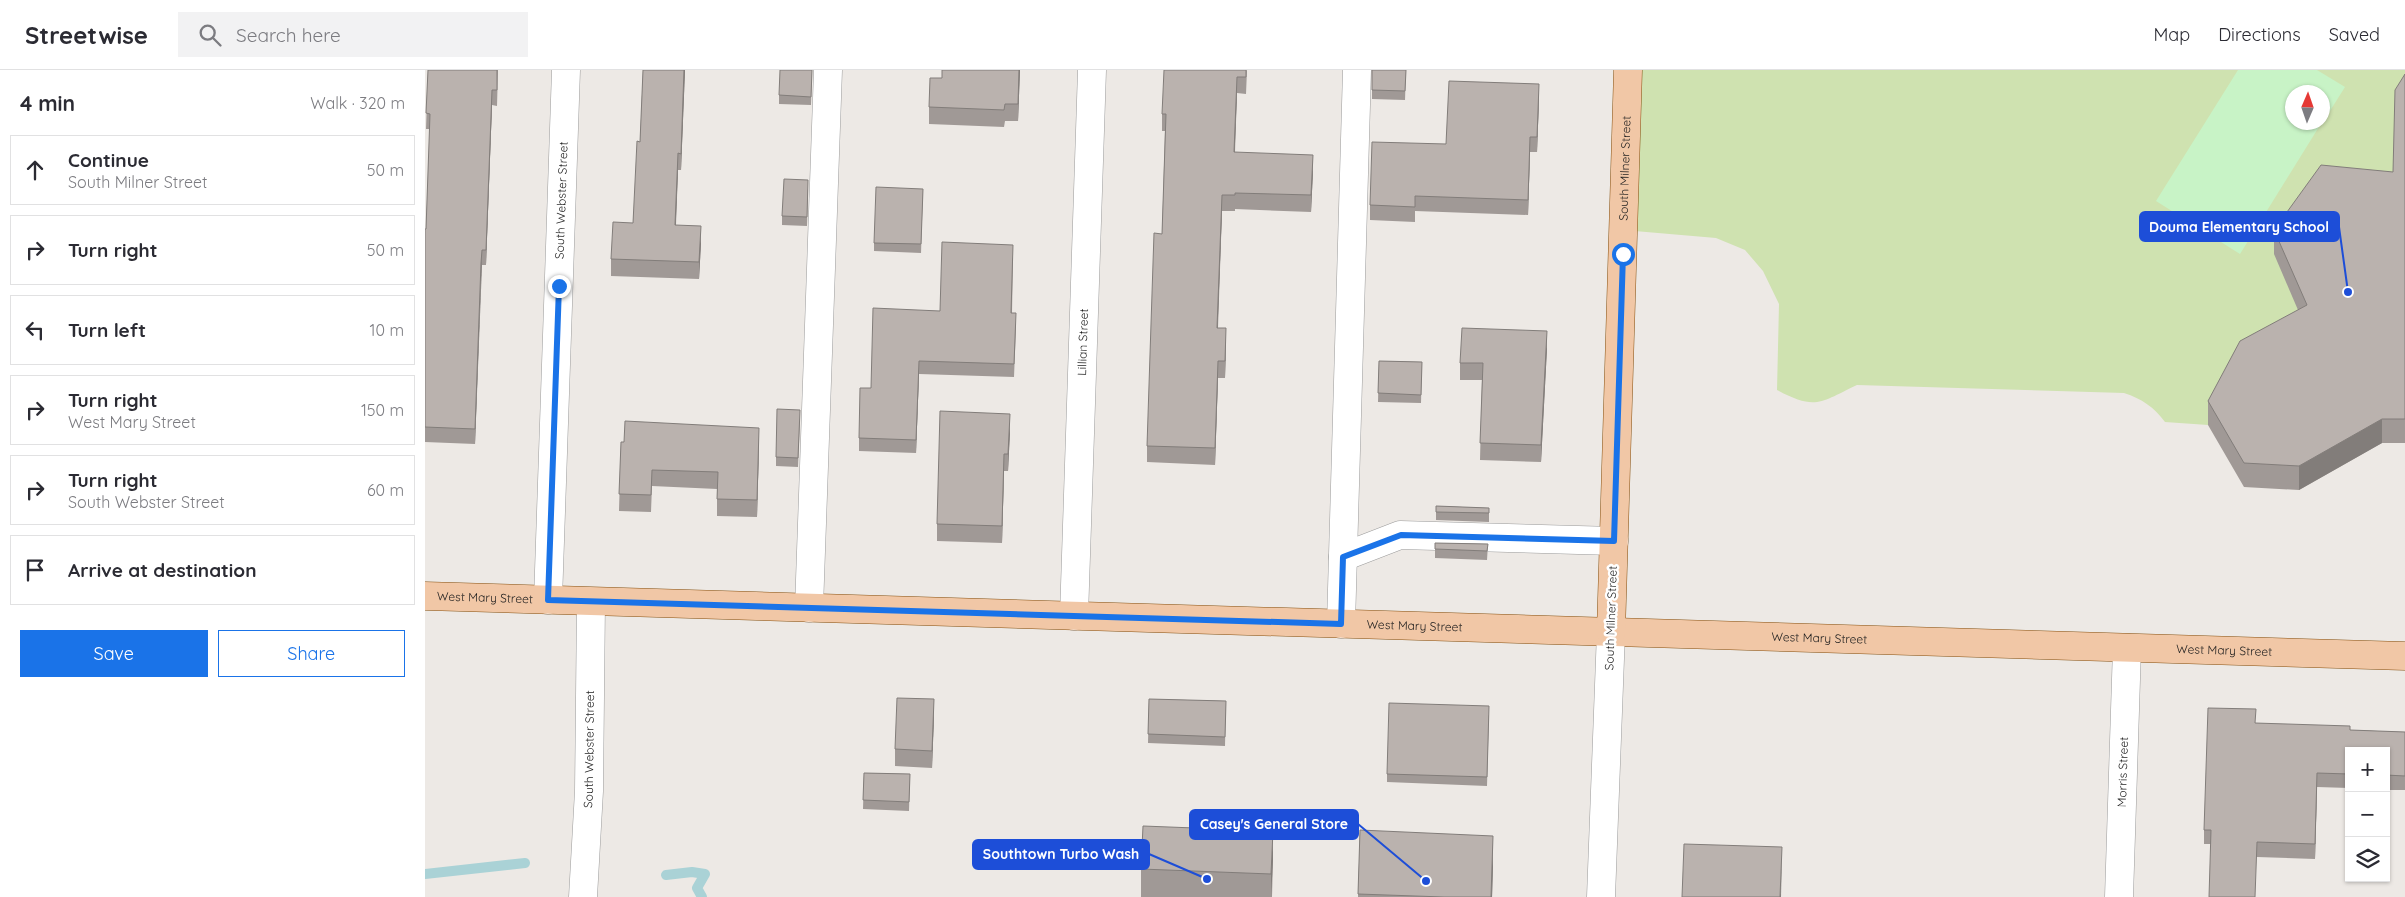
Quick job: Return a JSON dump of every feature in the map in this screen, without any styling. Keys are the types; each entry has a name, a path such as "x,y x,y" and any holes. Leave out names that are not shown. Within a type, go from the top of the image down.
{"main road":[{"name":"South Milner Street","path":"1611,632 1628,70"},
{"name":"West Mary Street","path":"425,596 2405,656"}],"street":[{"name":"South Webster Street","path":"548,600 566,70"},
{"path":"809,608 828,70"},
{"name":"Lillian Street","path":"1074,616 1092,70"},
{"path":"1341,624 1357,70"},
{"path":"1343,557 1401,535 1614,541"},
{"name":"South Webster Street","path":"583,897 589,791 591,602"},
{"name":"South Milner Street","path":"1601,897 1611,632"},
{"name":"Morris Street","path":"2119,897 2127,648"}],"green space":[{"path":"1628,70 2405,70 2405,98 2394,196 2307,329 2208,425 2165,422 2147,404 2124,393 1857,385 1818,402 1790,397 1777,390 1779,304 1763,271 1745,250 1716,238 1623,230"},
{"path":"2238,70 2317,70 2345,87 2330,111 2330,85 2285,85 2285,130 2317,130 2240,254 2156,201"}],"building":[{"path":"428,70 497,70 497,90 492,90 486,250 482,250 481,263 475,429 425,427 425,229 430,114 426,113"},
{"path":"643,70 684,70 681,154 678,153 675,225 701,226 699,262 611,259 613,222 633,223 637,141 640,142"},
{"path":"780,70 812,70 811,97 779,95"},
{"path":"942,70 1019,70 1018,104 1005,104 1004,110 929,107 930,78 942,78"},
{"path":"1164,70 1246,70 1246,77 1237,77 1234,152 1313,155 1311,195 1235,193 1235,195 1222,195 1217,328 1226,328 1225,361 1218,361 1215,448 1147,446 1154,233 1162,234 1166,114 1162,114"},
{"path":"1372,70 1406,70 1405,91 1372,90"},
{"path":"2405,74 2405,419 2382,419 2299,466 2244,463 2208,401 2240,341 2307,305 2274,230 2321,165 2393,172 2395,90"},
{"path":"1449,81 1539,84 1537,137 1530,137 1528,200 1415,196 1415,207 1370,205 1372,142 1446,144"},
{"path":"784,179 808,180 807,217 782,216"},
{"path":"876,187 923,189 921,244 874,243"},
{"path":"942,242 1013,245 1011,313 1016,313 1014,364 919,361 916,440 859,438 860,388 871,388 873,308 940,311"},
{"path":"1462,328 1547,331 1541,445 1480,443 1483,363 1460,363"},
{"path":"1379,361 1422,362 1421,395 1378,393"},
{"path":"777,409 800,410 798,458 776,457"},
{"path":"940,411 1010,414 1008,454 1004,454 1002,526 937,524"},
{"path":"625,421 759,428 757,500 717,499 718,472 652,470 651,495 619,494 621,442 624,442"},
{"path":"1436,506 1489,508 1489,513 1436,512"},
{"path":"1435,543 1488,544 1487,551 1435,549"},
{"path":"897,698 934,699 932,751 895,749"},
{"path":"1149,699 1226,701 1225,737 1148,734"},
{"path":"1389,703 1489,706 1487,777 1387,774"},
{"path":"2208,708 2256,709 2255,723 2350,726 2350,730 2405,732 2405,776 2390,775 2390,747 2345,747 2345,774 2317,773 2315,844 2257,842 2255,897 2209,897 2211,830 2204,830"},
{"path":"864,773 910,774 909,802 863,800"},
{"path":"1143,826 1273,831 1271,874 1141,869"},
{"path":"1360,830 1493,836 1491,897 1358,894"},
{"path":"1684,844 1782,847 1780,897 1682,897"}],"waterway":[{"path":"425,874 525,863"},
{"path":"666,875 692,872 705,874 697,888 702,897"}],"place":[{"name":"Douma Elementary School","path":"2348,292"},
{"name":"Southtown Turbo Wash","path":"1207,879"},
{"name":"Casey's General Store","path":"1426,881"}],"route":[{"path":"559,286 548,600 1341,624 1343,557 1401,535 1614,541 1623,254"}]}
